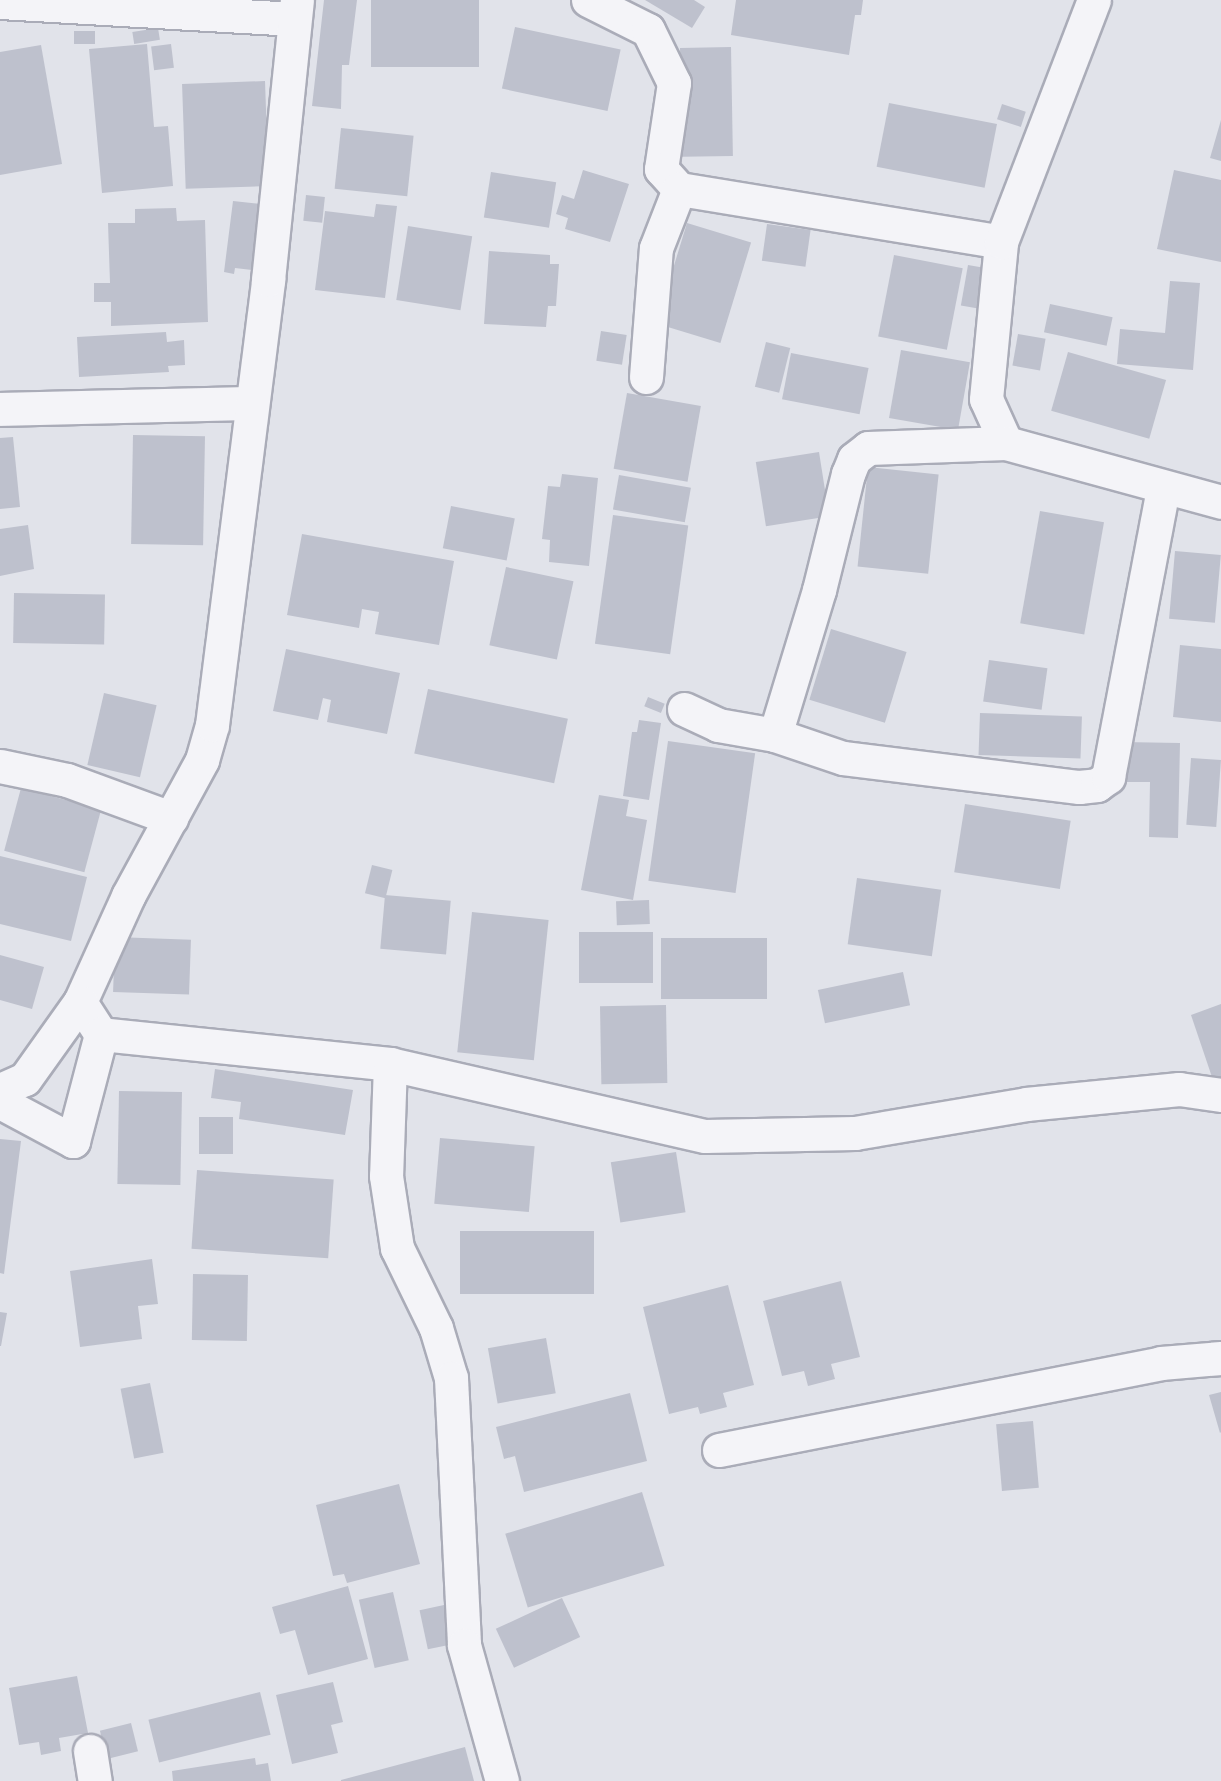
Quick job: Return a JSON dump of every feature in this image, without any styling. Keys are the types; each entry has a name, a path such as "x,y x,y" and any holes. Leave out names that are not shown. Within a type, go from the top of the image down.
{"street":[{"path":"588,0 648,30 674,83 662,169 679,189 1002,242"},
{"path":"1006,443 986,399 1002,242 1094,0"},
{"path":"0,2 296,9 252,403 212,725 202,760 128,896 80,1002 25,1079 0,1090"},
{"path":"646,377 656,248 679,189"},
{"path":"0,408 252,403"},
{"path":"775,735 854,459 868,448 1006,443 1163,488 1221,502"},
{"path":"684,709 718,725 775,735 843,758 1079,787 1097,785 1108,777 1163,488"},
{"path":"0,766 67,780 171,818"},
{"path":"0,1102 73,1141 101,1034 80,1002"},
{"path":"101,1034 390,1064 705,1136 855,1133 1026,1104 1179,1089 1221,1095"},
{"path":"390,1064 386,1176 397,1248 436,1328 452,1378 465,1645 502,1781"},
{"path":"719,1450 1161,1363 1221,1358"}],"building":[{"path":"324,0 357,0 349,65 342,65 341,109 312,106"},
{"path":"371,0 479,0 479,67 371,67"},
{"path":"645,0 694,0 705,7 692,28"},
{"path":"736,0 863,0 861,15 855,15 849,55 731,35"},
{"path":"515,27 621,49 608,111 502,89"},
{"path":"158,28 160,40 134,44 132,32"},
{"path":"74,31 95,31 95,44 74,44"},
{"path":"147,44 154,127 168,126 173,186 102,193 89,49"},
{"path":"171,44 174,68 154,70 151,46"},
{"path":"41,45 62,164 0,175 0,52"},
{"path":"731,47 733,156 682,157 680,48"},
{"path":"265,81 269,186 186,189 182,84"},
{"path":"889,103 997,124 985,188 877,167"},
{"path":"1002,104 1026,112 1021,127 997,119"},
{"path":"1221,120 1221,161 1210,158"},
{"path":"341,128 414,136 407,196 335,189"},
{"path":"583,170 629,184 610,242 565,229 568,218 556,214 562,195 574,199"},
{"path":"1174,170 1221,180 1221,262 1157,249"},
{"path":"491,172 556,182 549,228 484,217"},
{"path":"306,195 325,197 322,223 303,221"},
{"path":"233,201 261,204 252,270 235,268 234,274 224,272"},
{"path":"376,204 397,206 385,298 315,290 325,211 374,217"},
{"path":"176,208 177,221 205,220 208,322 111,326 111,302 94,302 94,283 110,283 108,223 135,223 135,209"},
{"path":"687,223 751,243 720,343 656,323"},
{"path":"767,224 811,230 805,267 762,261"},
{"path":"408,226 472,236 460,310 396,300"},
{"path":"489,251 550,255 550,264 559,264 556,306 548,306 546,327 484,324"},
{"path":"894,255 963,268 947,350 878,336"},
{"path":"968,265 990,269 983,309 961,305"},
{"path":"1170,281 1200,283 1193,370 1117,364 1120,329 1165,333"},
{"path":"1050,304 1113,317 1107,346 1044,332"},
{"path":"601,331 627,335 622,365 596,361"},
{"path":"166,332 167,342 184,340 185,365 168,366 169,372 79,377 77,337"},
{"path":"1018,334 1046,339 1040,370 1012,366"},
{"path":"766,342 790,348 779,393 755,387"},
{"path":"901,350 970,362 958,430 889,418"},
{"path":"1068,352 1166,380 1149,439 1051,411"},
{"path":"791,353 869,368 860,414 782,399"},
{"path":"627,393 701,406 687,482 614,469"},
{"path":"133,435 205,436 203,545 131,544"},
{"path":"13,437 20,507 0,509 0,438"},
{"path":"819,452 829,516 766,526 756,462"},
{"path":"868,467 939,474 928,574 858,566"},
{"path":"562,474 598,478 589,566 549,562 550,540 542,539 548,486 560,487"},
{"path":"619,475 691,488 685,522 613,509"},
{"path":"451,506 515,518 507,561 443,548"},
{"path":"1040,511 1104,522 1084,635 1020,623"},
{"path":"613,515 688,526 670,654 595,644"},
{"path":"28,525 34,569 0,576 0,529"},
{"path":"302,534 454,561 439,645 375,634 379,612 362,609 359,628 287,615"},
{"path":"1175,551 1221,555 1215,623 1169,619"},
{"path":"506,567 573,581 557,660 489,645"},
{"path":"14,593 105,595 104,645 13,643"},
{"path":"831,629 907,652 885,723 809,700"},
{"path":"1180,645 1221,649 1221,722 1173,717"},
{"path":"286,649 400,673 387,734 327,722 331,700 323,698 318,720 273,711"},
{"path":"989,660 1047,668 1042,710 983,702"},
{"path":"428,689 568,719 554,783 414,754"},
{"path":"104,693 157,705 140,777 87,765"},
{"path":"648,697 665,704 661,713 644,706"},
{"path":"980,713 1082,717 1080,759 979,755"},
{"path":"639,720 661,723 649,800 623,796 632,732 637,732"},
{"path":"668,741 755,753 736,893 648,881"},
{"path":"1122,742 1180,743 1178,838 1149,837 1150,782 1122,782"},
{"path":"1191,758 1221,760 1216,827 1186,825"},
{"path":"21,788 101,809 84,872 4,851"},
{"path":"599,795 629,800 626,816 647,820 633,900 581,890"},
{"path":"965,804 1071,821 1060,889 954,872"},
{"path":"0,856 87,877 71,941 0,924"},
{"path":"372,865 392,870 385,898 365,893"},
{"path":"857,878 941,890 932,956 848,944"},
{"path":"385,895 451,901 446,955 380,949"},
{"path":"649,900 650,924 617,925 616,901"},
{"path":"472,912 549,920 534,1060 457,1052"},
{"path":"579,932 653,932 653,983 579,983"},
{"path":"115,937 191,940 189,995 113,992"},
{"path":"661,938 767,938 767,999 661,999"},
{"path":"0,955 44,967 32,1009 0,1000"},
{"path":"903,972 910,1005 825,1023 818,990"},
{"path":"1221,1004 1221,1081 1214,1083 1191,1015"},
{"path":"666,1005 667,1083 601,1084 600,1006"},
{"path":"215,1069 353,1090 345,1135 239,1119 241,1102 211,1098"},
{"path":"119,1091 182,1092 180,1185 117,1184"},
{"path":"199,1117 233,1117 233,1154 199,1154"},
{"path":"440,1138 535,1146 529,1212 434,1204"},
{"path":"0,1139 21,1141 4,1274 0,1273"},
{"path":"676,1152 686,1212 620,1223 611,1162"},
{"path":"197,1170 334,1180 328,1258 191,1249"},
{"path":"460,1231 594,1231 594,1294 460,1294"},
{"path":"152,1259 158,1304 138,1306 142,1339 80,1347 70,1271"},
{"path":"193,1274 248,1275 247,1341 192,1340"},
{"path":"841,1281 860,1357 831,1364 835,1379 808,1386 804,1371 782,1376 763,1301"},
{"path":"728,1285 754,1385 723,1393 727,1407 700,1414 698,1407 669,1414 643,1307"},
{"path":"0,1312 7,1313 1,1346 0,1346"},
{"path":"546,1338 556,1393 498,1403 488,1348"},
{"path":"150,1383 164,1453 134,1458 121,1389"},
{"path":"1221,1392 1221,1432 1220,1433 1209,1395"},
{"path":"630,1393 647,1461 524,1492 515,1456 504,1459 496,1427"},
{"path":"1033,1421 1039,1488 1002,1491 996,1424"},
{"path":"399,1484 420,1564 347,1583 344,1574 333,1576 316,1505"},
{"path":"642,1492 665,1566 528,1607 505,1534"},
{"path":"348,1586 368,1659 308,1675 295,1630 280,1634 272,1607"},
{"path":"393,1592 409,1660 375,1668 359,1600"},
{"path":"562,1598 580,1637 514,1668 496,1629"},
{"path":"444,1605 452,1644 428,1649 420,1610"},
{"path":"77,1676 88,1733 59,1738 61,1751 41,1755 39,1742 19,1745 9,1688"},
{"path":"333,1682 343,1722 331,1725 338,1753 292,1764 276,1695"},
{"path":"260,1692 271,1735 159,1763 148,1720"},
{"path":"131,1723 138,1751 107,1759 100,1731"},
{"path":"465,1747 474,1781 341,1781 341,1780"},
{"path":"255,1758 256,1765 268,1763 271,1781 173,1781 172,1771"}]}
